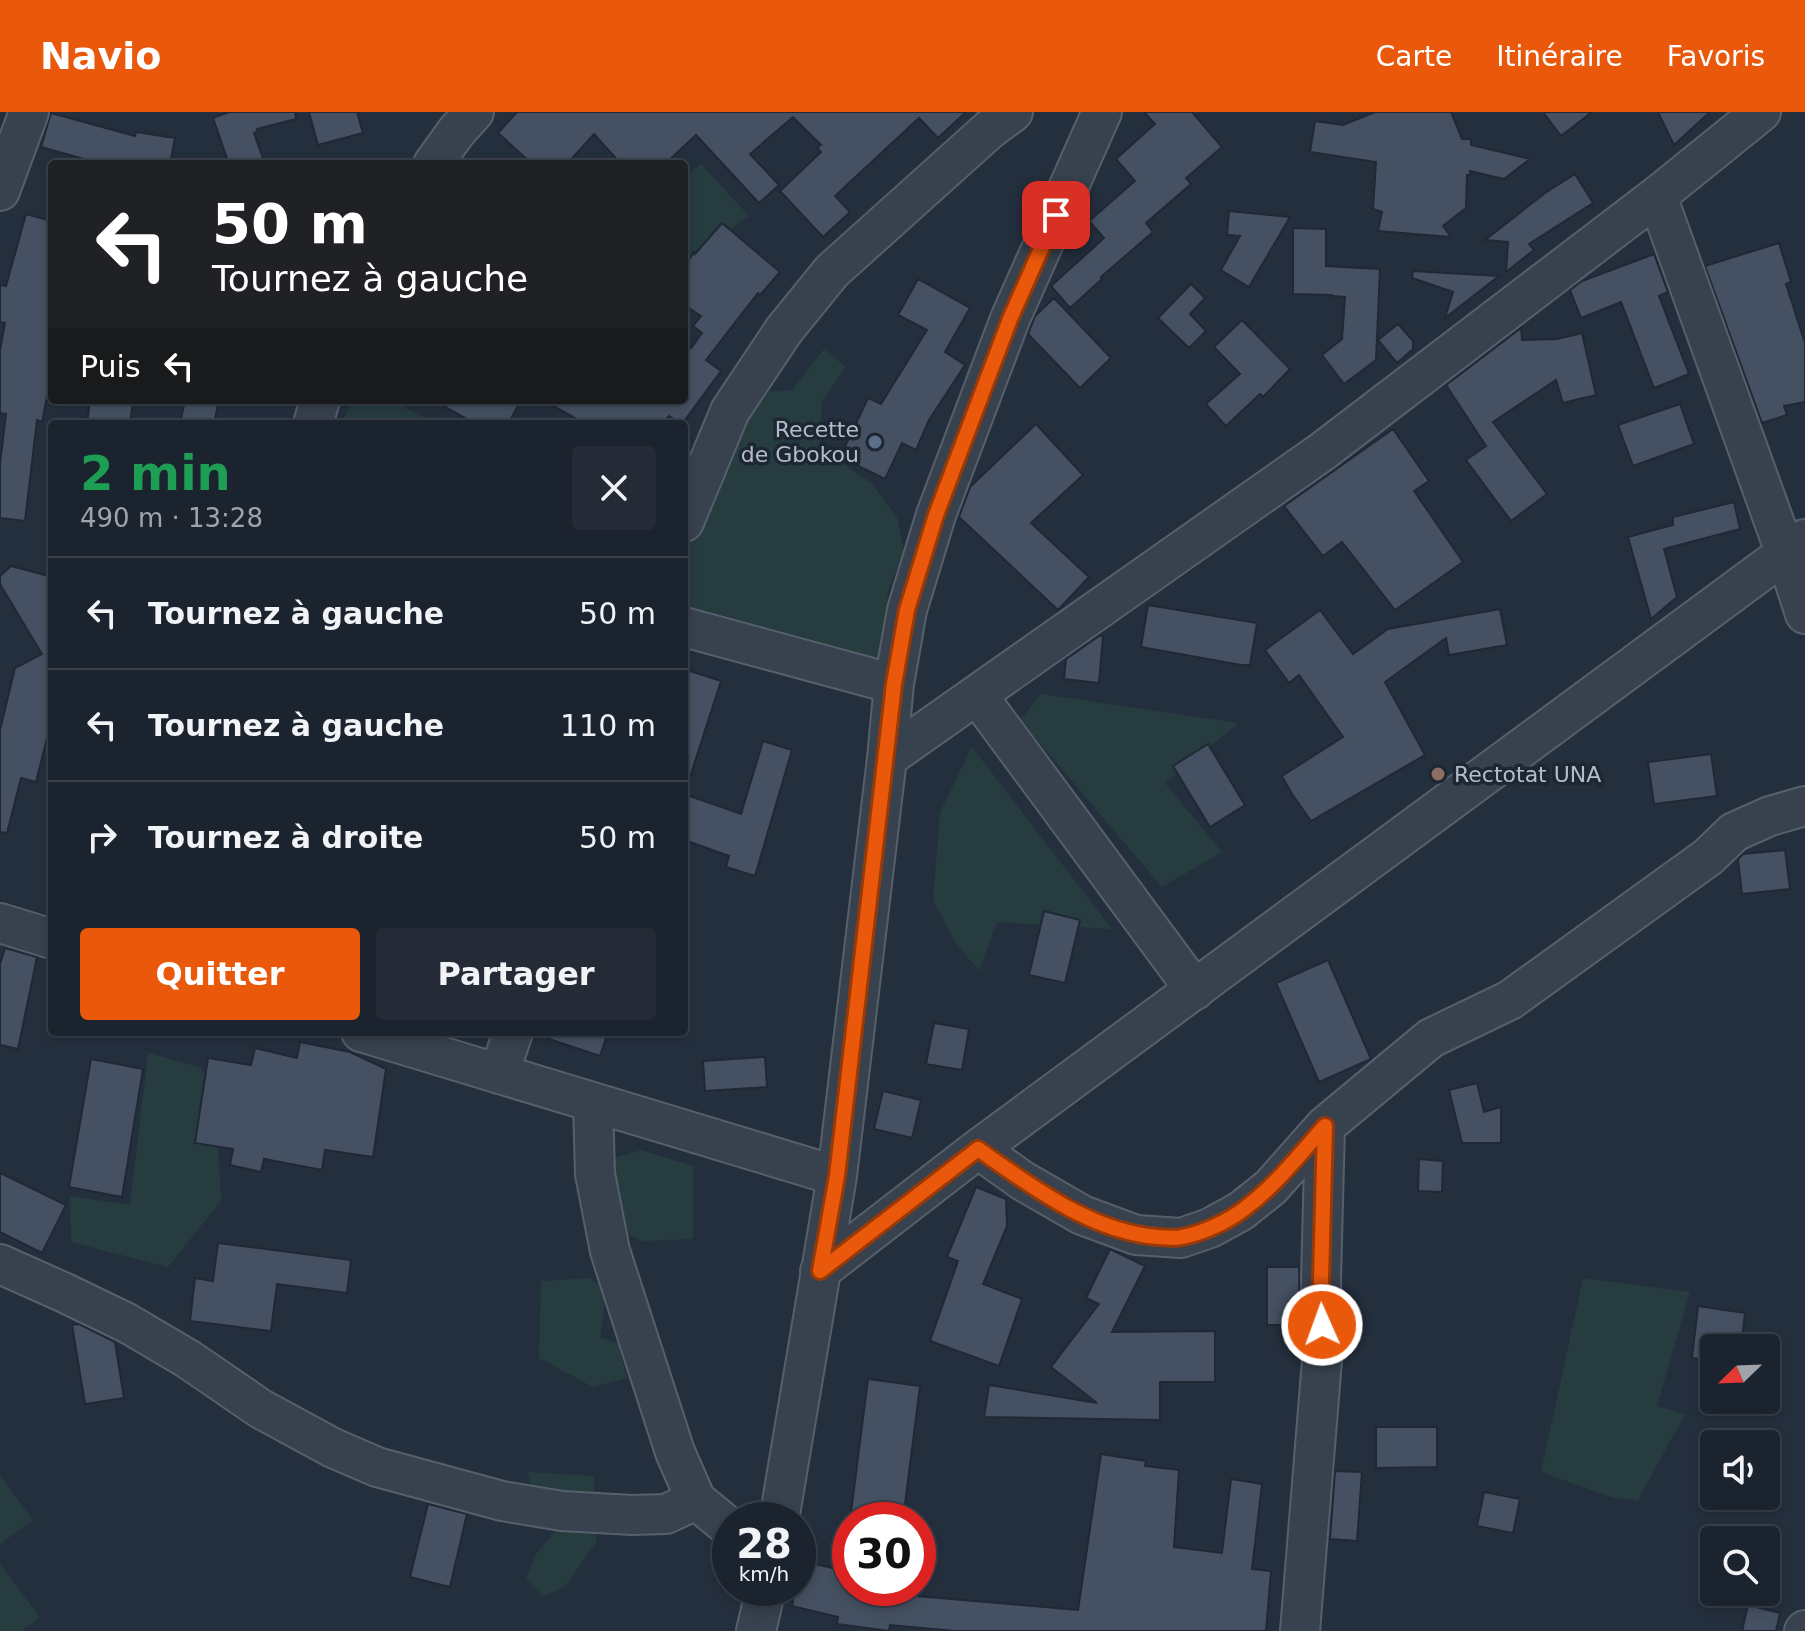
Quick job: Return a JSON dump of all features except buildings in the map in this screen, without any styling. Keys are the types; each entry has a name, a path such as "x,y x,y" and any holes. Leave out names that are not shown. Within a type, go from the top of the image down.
{"street":[{"path":"0,191 29,112"},
{"path":"436,160 474,112"},
{"path":"688,512 730,411 784,330 832,271 990,129 1013,112"},
{"path":"782,1502 837,1176 894,684 907,610 936,515 1010,319 1102,112"},
{"path":"887,758 1323,451 1657,196 1761,112"},
{"path":"1657,196 1795,546 1805,614"},
{"path":"820,1271 978,1149 1795,546"},
{"path":"688,628 894,684"},
{"path":"977,695 1195,990"},
{"path":"978,1149 1023,1181 1082,1215 1136,1235 1181,1238 1210,1228 1241,1211 1271,1187 1325,1126 1431,1038 1510,1000 1708,857 1734,832 1770,816 1805,806"},
{"path":"0,923 48,938"},
{"path":"374,1036 837,1176"},
{"path":"499,1074 512,1036"},
{"path":"593,1102 595,1174 610,1251 675,1452 696,1500 712,1513"},
{"path":"1300,1631 1323,1348 1321,1279 1325,1126"},
{"path":"0,1264 127,1323 188,1359 261,1409 333,1448 377,1467 502,1501 562,1511 666,1514 696,1500"},
{"path":"756,1631 762,1606"}],"green space":[{"path":"701,164 749,216 688,260 688,175"},
{"path":"824,349 846,367 822,401 820,443 871,483 897,517 904,552 888,591 882,645 871,678 688,628 688,512 730,411 766,392 792,390"},
{"path":"351,404 399,404 429,420 343,420"},
{"path":"1041,694 1239,723 1165,783 1222,852 1162,887 1020,720"},
{"path":"972,747 1112,929 997,922 979,971 953,939 933,900 940,812"},
{"path":"148,1053 200,1067 215,1090 221,1201 168,1267 71,1242 70,1196 130,1205"},
{"path":"641,1150 693,1166 693,1239 643,1241 622,1233 613,1158"},
{"path":"589,1278 607,1290 600,1338 618,1343 627,1378 593,1387 539,1358 541,1281"},
{"path":"1583,1278 1690,1292 1657,1406 1685,1414 1638,1500 1614,1498 1541,1472"},
{"path":"528,1472 594,1476 596,1542 565,1587 543,1596 526,1579 534,1557 553,1533 562,1511 533,1506"},
{"path":"0,1475 33,1520 0,1544"},
{"path":"0,1563 40,1618 21,1631 0,1631"}],"place":[{"name":"Recette de Gbokou","path":"875,442"},
{"name":"Rectotat UNA","path":"1438,774"}],"route":[{"path":"1056,215 1010,319 936,515 907,610 894,684 837,1176 820,1271 978,1149 1023,1181 1082,1215 1136,1235 1181,1238 1210,1228 1241,1211 1271,1187 1325,1126 1322,1325"}]}
